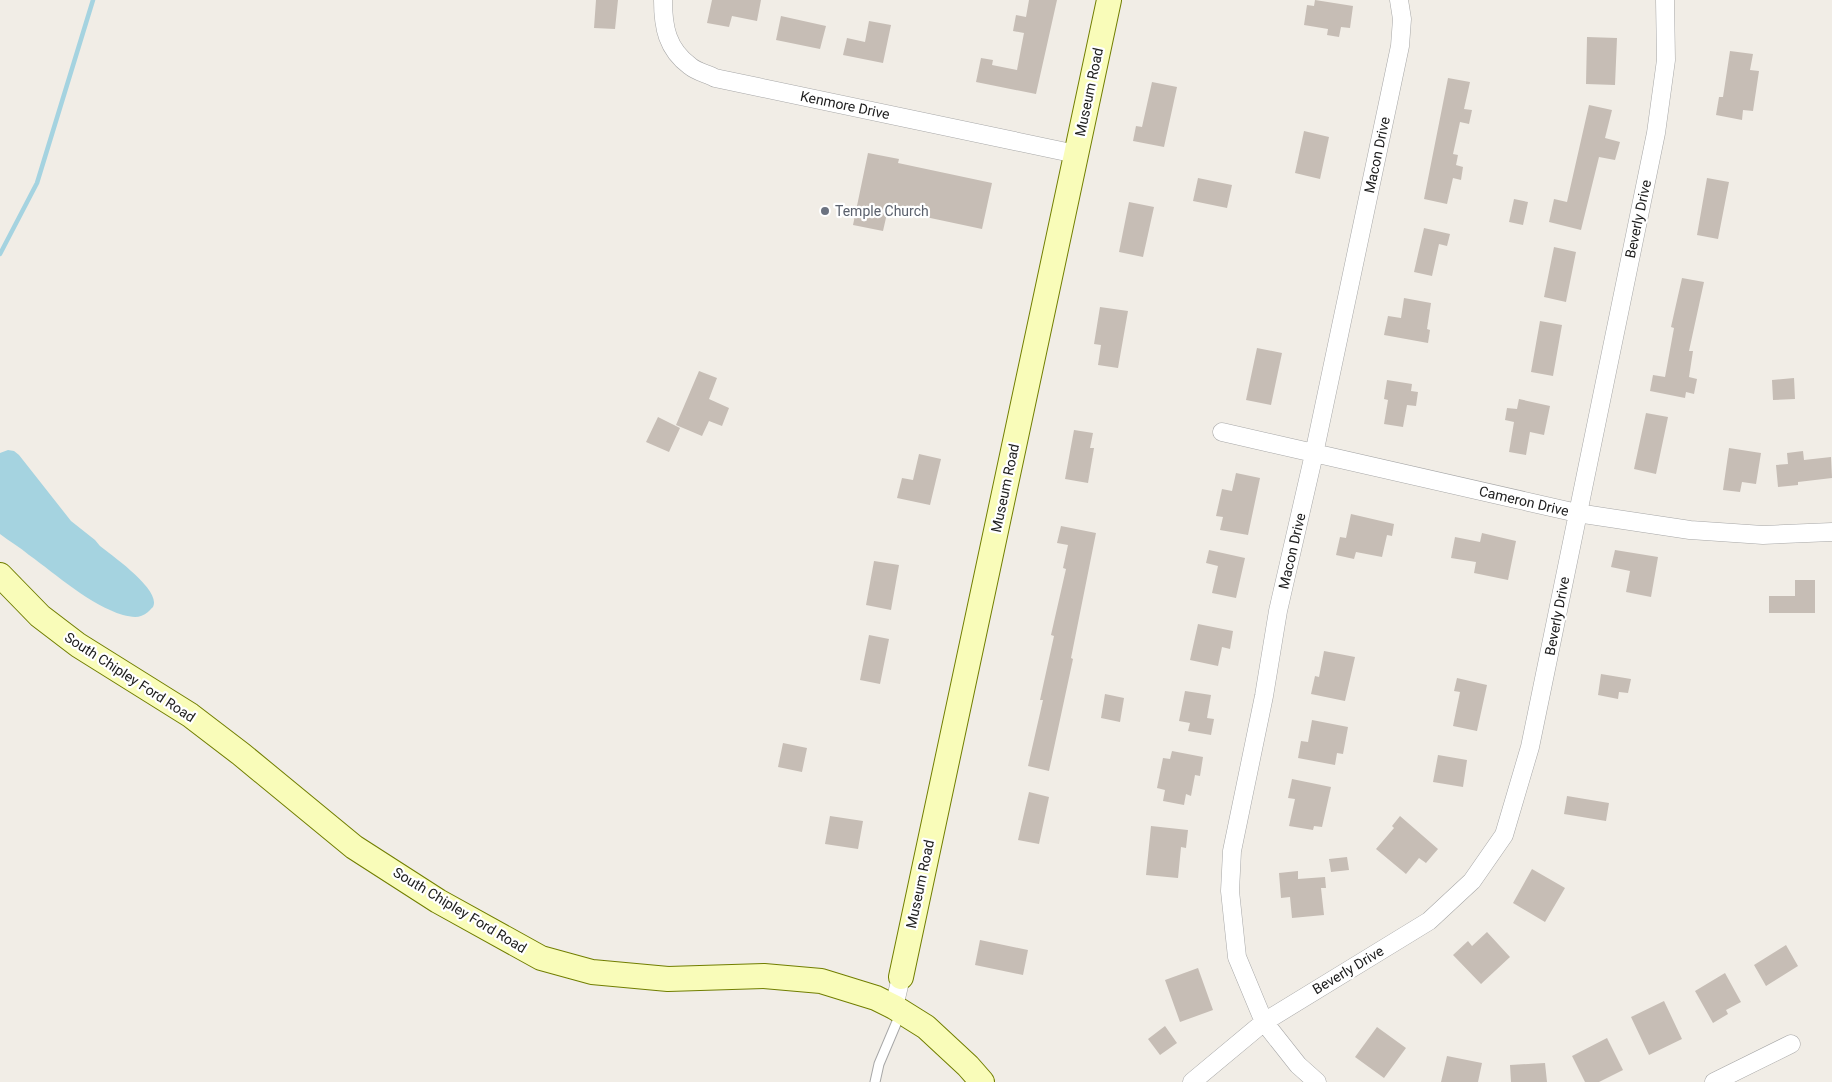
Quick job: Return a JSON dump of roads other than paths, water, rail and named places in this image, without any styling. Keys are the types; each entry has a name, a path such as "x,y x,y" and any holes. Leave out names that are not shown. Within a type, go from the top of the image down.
{"street":[{"name":"Kenmore Drive","path":"663,0 663,22 672,47 691,67 715,78 1076,154"},
{"name":"Museum Road","path":"901,977 1108,0"},
{"name":"Macon Drive","path":"1317,1082 1298,1066 1264,1022 1237,957 1230,891 1232,851 1264,696 1278,612 1314,454 1400,46 1402,19 1399,0"},
{"name":"Beverly Drive","path":"1192,1082 1264,1022 1429,920 1472,881 1504,835 1530,746 1656,132 1666,60 1666,0"},
{"name":"Cameron Drive","path":"1222,432 1578,513 1690,530 1763,535 1832,532"},
{"name":"South Chipley Ford Road","path":"0,575 40,616 78,645 190,715 354,846 438,901 541,958 592,972 668,979 764,976 821,981 876,998 898,1009 926,1027 968,1066 982,1082"},
{"path":"898,1009 901,977"},
{"path":"1714,1082 1791,1044"}],"lane":[{"path":"875,1082 879,1064 898,1009"}],"water":[{"path":"8,450 14,451 19,455 71,521 143,583 154,600 153,607 148,612 139,617 123,615 98,604 74,589 0,534 0,453"}],"waterway":[{"path":"0,254 37,183 93,0"}],"place":[{"name":"Temple Church","path":"825,211"}]}
